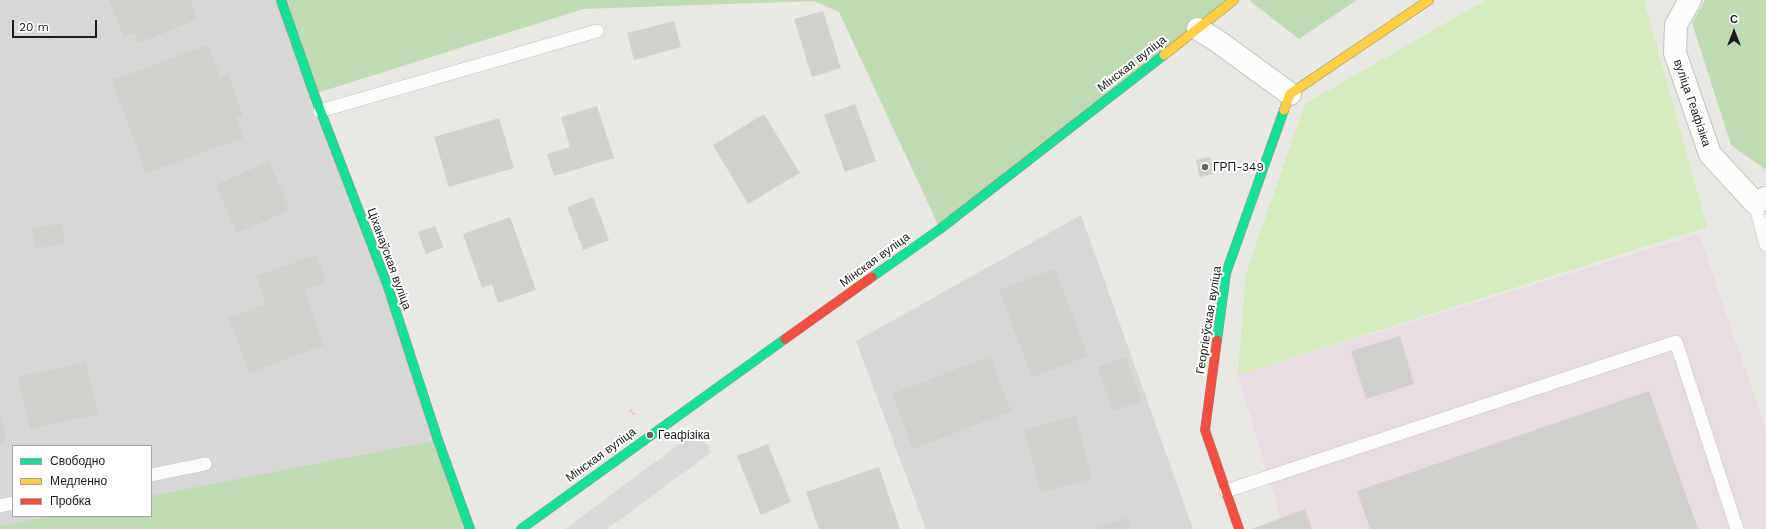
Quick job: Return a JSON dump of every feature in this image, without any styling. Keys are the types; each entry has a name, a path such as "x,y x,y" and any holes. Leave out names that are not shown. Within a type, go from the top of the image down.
{"street":[{"name":"Ціханаўская вуліца","path":"281,0 320,111 387,284 438,440 470,529"},
{"name":"Мінская вуліца","path":"521,529 940,228 1234,0"},
{"path":"1198,29 1216,40 1290,94 1429,0"},
{"name":"вуліца Геафізіка","path":"1690,0 1676,25 1675,53 1710,154 1760,201"},
{"name":"Георгіеўская вуліца","path":"1239,529 1205,430 1226,274 1290,94"}],"lane":[{"path":"320,111 597,31"},
{"path":"1760,201 1766,245"},
{"path":"1226,491 1676,342 1737,529"},
{"path":"152,475 205,464"},
{"path":"0,506 12,503"}],"shaded area":[{"path":"0,0 281,0 470,529 0,529"},
{"path":"1081,215 1193,529 926,529 856,341"},
{"path":"1699,234 1766,430 1766,529 1253,529 1281,518 1238,375"},
{"path":"697,431 712,452 607,529 565,529"}],"green space":[{"path":"281,0 1234,0 940,229 839,12 814,1 583,9 314,94"},
{"path":"1357,0 1299,39 1250,1"},
{"path":"1486,0 1644,0 1707,227 1238,375 1246,273 1305,104"},
{"path":"1705,0 1766,0 1766,170 1731,145 1692,23"},
{"path":"438,440 470,529 0,529 0,526 46,517 152,517 152,496"}],"building":[{"path":"109,0 190,0 198,19 139,43 134,33 124,37"},
{"path":"823,11 841,68 812,77 794,19"},
{"path":"674,21 681,47 634,60 627,33"},
{"path":"208,45 220,77 228,74 243,116 236,118 243,138 146,173 112,80"},
{"path":"855,104 876,161 845,172 824,115"},
{"path":"597,106 614,158 554,176 547,154 570,147 561,117"},
{"path":"764,114 800,173 748,204 713,145"},
{"path":"499,118 514,168 449,187 434,137"},
{"name":"ГРП-349","path":"1210,157 1214,174 1200,177 1196,160"},
{"path":"269,161 290,210 237,233 216,185"},
{"path":"593,197 609,240 583,250 567,207"},
{"path":"510,217 536,290 498,303 492,284 482,288 463,234"},
{"path":"61,223 65,243 35,249 32,229"},
{"path":"435,226 444,247 426,254 418,232"},
{"path":"316,255 326,282 304,290 324,345 249,373 229,318 266,304 256,276"},
{"path":"1055,269 1088,356 1032,377 999,290"},
{"path":"1400,336 1414,384 1366,399 1351,351"},
{"path":"990,356 1011,411 913,449 892,394"},
{"path":"1126,357 1141,401 1113,411 1097,367"},
{"path":"86,362 98,414 30,429 18,377"},
{"path":"1649,391 1698,529 1370,529 1357,491"},
{"path":"0,411 6,442 0,443"},
{"path":"1076,416 1092,479 1041,492 1024,430"},
{"path":"768,444 791,502 761,515 737,456"},
{"path":"879,467 900,529 819,529 806,492"},
{"path":"1305,509 1312,529 1252,529"},
{"path":"1128,518 1131,529 1094,529"}],"traffic: fast":[{"path":"281,0 314,94 387,284 438,440 470,529"},
{"path":"872,277 940,229 1164,55"},
{"path":"1217,340 1226,273 1284,110"},
{"path":"521,529 785,339"}],"traffic: slow":[{"path":"1164,55 1234,0"},
{"path":"1284,110 1290,94 1429,0"}],"traffic: jam":[{"path":"785,339 872,277"},
{"path":"1217,340 1205,430 1239,529"}],"place":[{"name":"ГРП-349","path":"1205,167"},
{"name":"Геафізіка","path":"650,435"}]}
